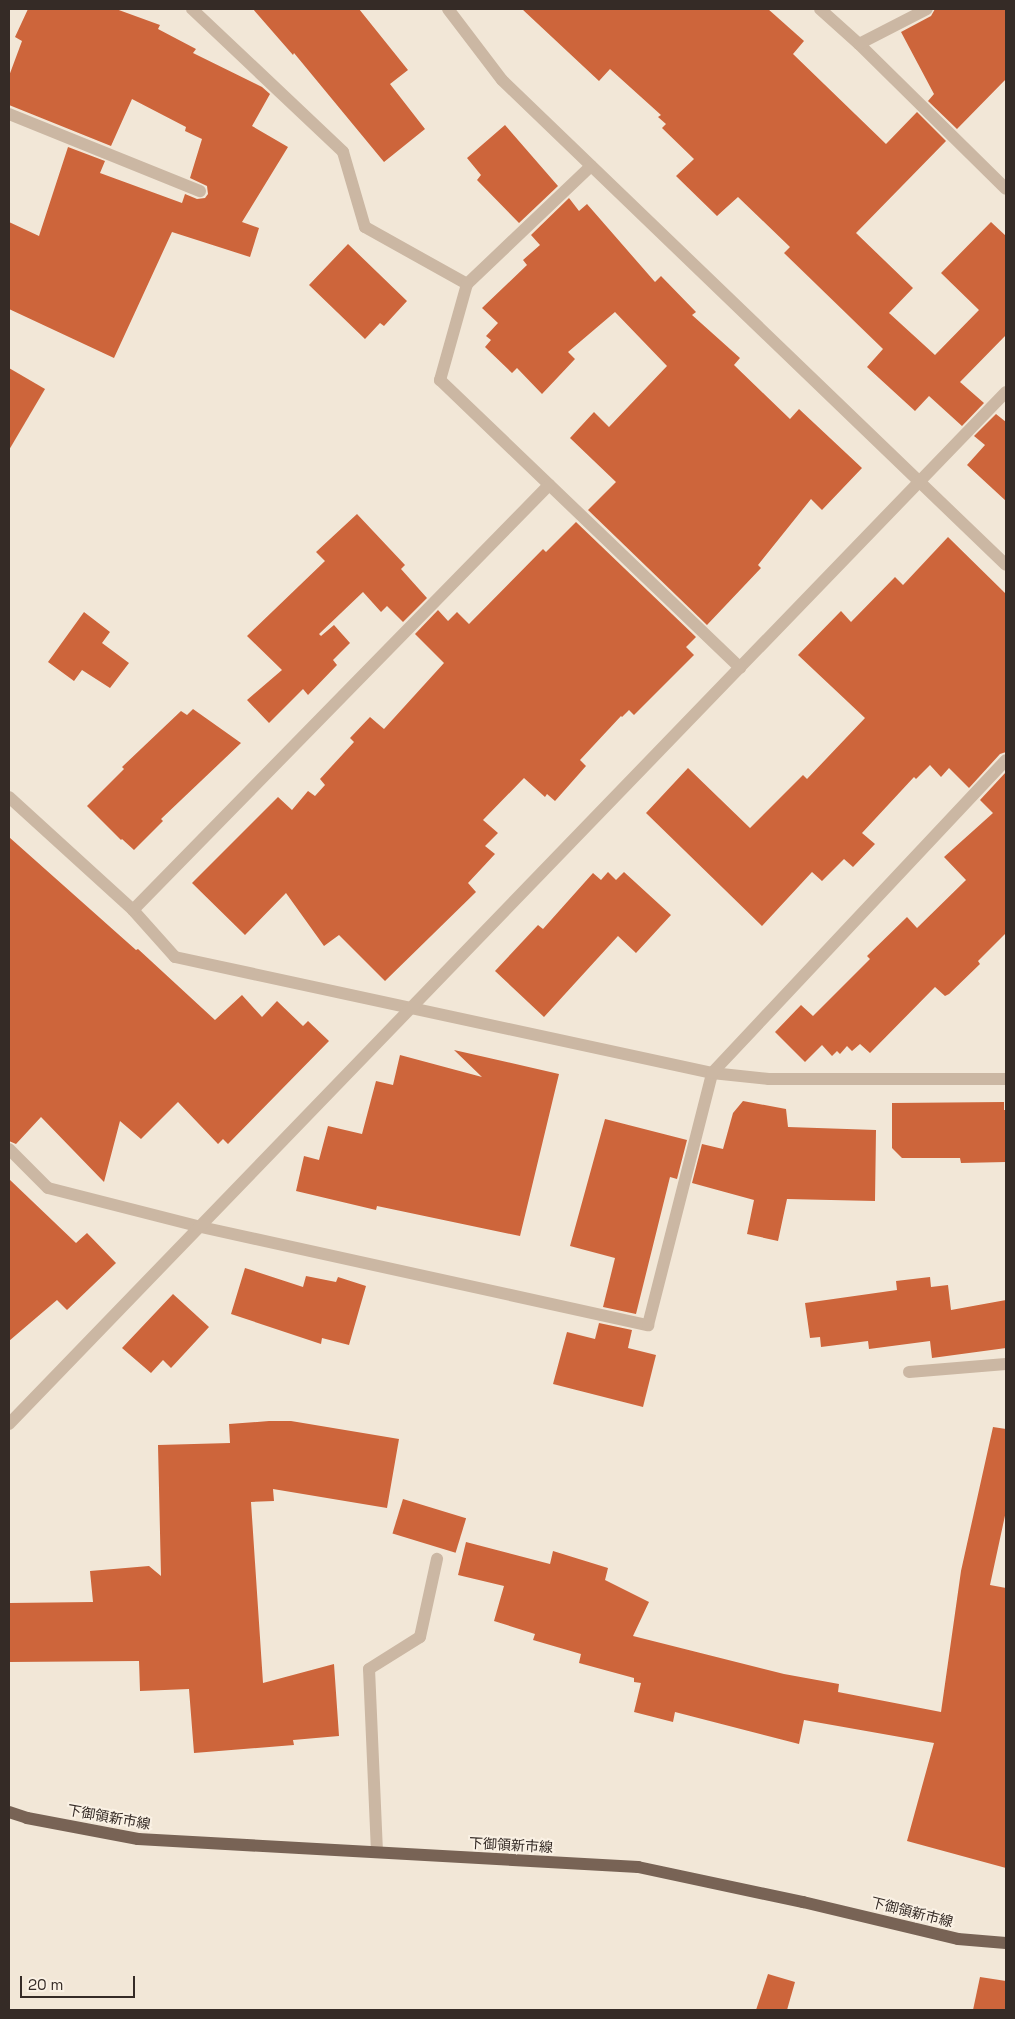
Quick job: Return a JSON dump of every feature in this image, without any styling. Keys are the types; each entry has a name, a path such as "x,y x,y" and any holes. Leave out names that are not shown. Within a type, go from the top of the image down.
{"main road":[{"name":"下御領新市線","path":"9,1812 27,1818 138,1839 638,1867 803,1902 958,1939 1006,1943"}],"street":[{"path":"192,9 343,152 365,227 468,284"},
{"path":"448,9 502,80 1006,565"},
{"path":"820,9 860,44 1006,189"},
{"path":"860,44 927,9"},
{"path":"9,114 200,191"},
{"path":"591,166 468,284 440,380 740,668"},
{"path":"9,1424 1006,392"},
{"path":"134,910 549,485"},
{"path":"9,1149 48,1188 201,1227 648,1325 712,1073 1006,760"},
{"path":"9,797 134,910 175,957 712,1073 769,1079 1006,1079"},
{"path":"909,1372 1006,1364"},
{"path":"376,1852 369,1670 420,1637 437,1559"}],"building":[{"path":"28,9 116,9 160,25 158,29 196,49 193,53 262,87 270,94 252,126 288,147 242,222 259,228 250,257 172,232 114,358 9,309 9,222 39,236 68,147 105,161 100,173 182,203 185,194 197,199 205,198 208,194 207,186 190,178 202,139 185,131 186,127 132,99 111,146 9,105 9,76 22,41 15,37"},
{"path":"253,9 359,9 408,70 390,84 425,129 384,162 294,53 293,55"},
{"path":"522,9 768,9 804,41 793,54 886,144 917,112 946,141 856,233 913,288 889,313 935,355 979,310 941,273 991,222 1006,236 1006,335 960,382 984,403 962,426 929,396 915,411 867,367 883,349 784,253 790,247 738,197 717,216 676,176 694,159 662,128 666,124 658,117 661,115 610,69 599,81"},
{"path":"935,9 1006,9 1006,79 957,129 928,101 934,94 901,32 931,16"},
{"path":"505,125 558,186 519,223 477,180 481,175 467,158"},
{"path":"569,198 579,211 587,204 655,282 661,276 696,312 692,315 740,358 734,365 790,419 799,409 862,468 822,510 811,499 758,565 761,568 707,625 588,510 616,482 570,438 594,412 609,427 667,366 615,312 568,352 575,359 542,394 517,368 512,373 485,347 491,340 486,336 498,323 482,308 527,265 523,260 540,245 531,235"},
{"path":"348,244 407,301 384,326 380,323 365,339 309,285"},
{"path":"9,368 45,389 9,450"},
{"path":"996,414 1006,422 1006,501 967,465 985,445 974,436"},
{"path":"357,514 405,565 401,569 427,598 403,622 387,606 381,612 363,592 319,634 321,636 334,625 350,643 333,660 337,665 308,695 303,689 269,723 247,700 282,670 247,636 325,561 316,552"},
{"path":"576,522 696,637 686,647 694,655 634,715 629,710 621,716 580,760 586,766 555,801 547,794 545,797 524,778 483,820 498,833 485,846 495,854 468,883 476,892 385,981 339,935 324,946 286,893 245,935 192,883 278,797 292,810 308,791 315,796 325,785 320,779 354,742 350,738 370,717 384,729 444,663 415,634 438,610 448,621 457,612 469,624 543,549 546,552"},
{"path":"948,537 1006,594 1006,752 1000,754 969,788 949,768 941,777 930,765 916,779 914,777 862,833 875,844 853,867 844,859 822,881 812,872 762,926 646,813 688,768 750,828 803,775 807,779 865,718 798,655 841,611 851,622 895,577 903,585"},
{"path":"84,612 110,632 102,643 129,663 110,688 82,670 74,681 48,662"},
{"path":"193,709 241,743 161,819 163,821 134,850 121,840 87,806 124,769 122,767 181,711 187,715"},
{"path":"1006,772 1006,933 978,961 980,964 949,994 945,996 935,987 870,1053 860,1044 852,1051 847,1046 840,1054 837,1051 832,1056 822,1045 805,1062 775,1032 801,1005 813,1016 870,959 867,956 907,917 917,928 966,880 944,857 993,813 980,800"},
{"path":"9,837 136,950 138,949 215,1020 242,995 262,1017 277,1001 303,1026 308,1021 329,1041 228,1144 223,1139 218,1144 178,1102 141,1139 120,1121 104,1182 41,1117 16,1144 9,1141"},
{"path":"608,872 616,880 624,872 671,915 636,953 618,936 544,1017 495,971 538,925 543,929 593,873 601,880"},
{"path":"454,1050 559,1074 520,1236 377,1206 376,1210 296,1191 304,1156 319,1160 328,1126 362,1134 376,1081 393,1085 400,1055 482,1077"},
{"path":"743,1101 786,1109 788,1127 876,1130 875,1201 787,1199 778,1241 747,1234 754,1200 692,1183 702,1144 723,1149 733,1113"},
{"path":"1004,1102 1004,1110 1006,1110 1006,1162 961,1163 960,1158 902,1158 892,1148 892,1103"},
{"path":"605,1119 687,1140 677,1179 670,1177 636,1314 603,1307 615,1258 570,1246"},
{"path":"9,1179 76,1243 87,1233 116,1263 67,1310 57,1300 9,1341"},
{"path":"245,1268 303,1287 306,1276 336,1282 338,1277 366,1286 349,1345 322,1338 321,1344 231,1314"},
{"path":"930,1277 931,1287 948,1285 951,1310 1006,1300 1006,1348 932,1358 930,1341 869,1349 868,1341 821,1347 820,1337 810,1338 805,1303 897,1290 896,1281"},
{"path":"173,1294 209,1327 171,1368 163,1360 151,1373 122,1348"},
{"path":"599,1323 632,1330 628,1348 656,1355 643,1407 553,1384 567,1332 595,1339"},
{"path":"291,1421 399,1439 387,1508 273,1489 274,1501 251,1502 263,1683 334,1664 339,1736 293,1740 294,1745 194,1753 189,1689 140,1691 139,1661 9,1662 9,1603 93,1602 90,1571 149,1566 161,1576 158,1445 230,1443 229,1424"},
{"path":"993,1427 1006,1429 1006,1511 990,1585 1006,1588 1006,1868 907,1841 934,1743 804,1720 799,1744 675,1712 673,1722 634,1712 641,1683 634,1682 634,1678 579,1663 581,1654 533,1640 535,1634 494,1621 504,1586 458,1575 466,1542 550,1564 553,1551 608,1568 605,1580 649,1602 633,1636 784,1674 839,1684 838,1692 941,1712 961,1571"},
{"path":"403,1499 466,1518 456,1553 392,1533"},
{"path":"768,1974 795,1982 787,2010 756,2010"},
{"path":"980,1977 1006,1981 1006,2010 973,2010"}]}
